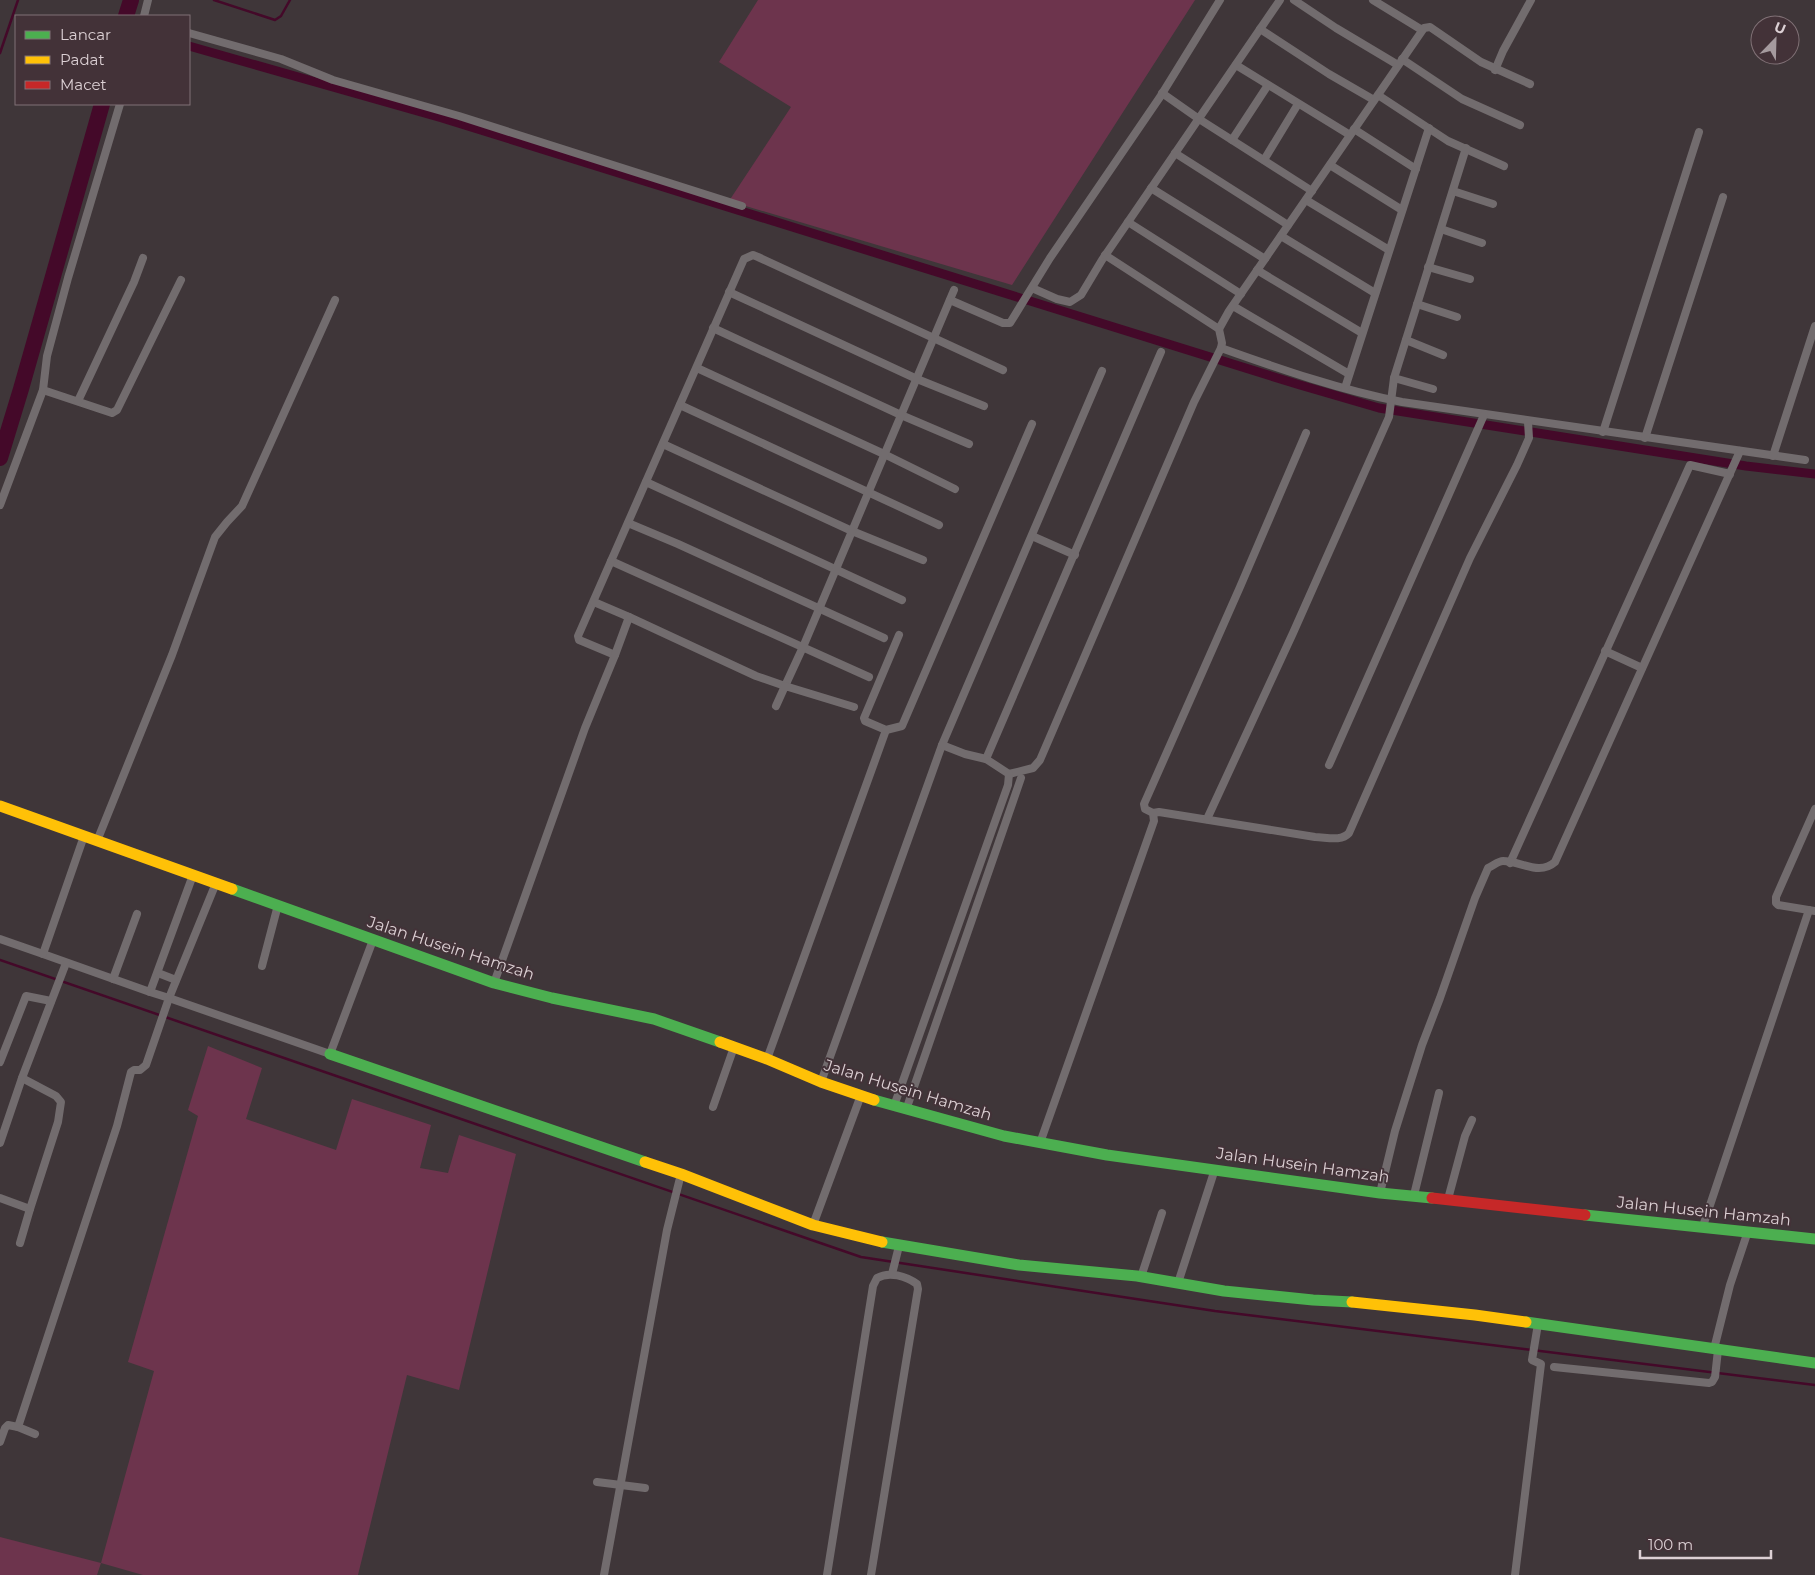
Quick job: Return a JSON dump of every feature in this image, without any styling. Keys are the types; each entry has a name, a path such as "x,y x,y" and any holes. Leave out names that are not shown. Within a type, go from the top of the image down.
{"street":[{"path":"144,15 148,0"},
{"path":"950,300 1003,323 1010,323 1084,206 1162,93 1220,0"},
{"path":"1030,291 1070,302 1081,295 1105,255 1280,0"},
{"path":"1294,0 1336,28 1400,62 1467,102 1520,125"},
{"path":"1373,0 1422,30"},
{"path":"1495,70 1503,51 1531,0"},
{"path":"1219,329 1257,270 1424,28 1430,27 1456,46 1495,70 1530,84"},
{"path":"1260,29 1330,74 1376,97 1448,141 1504,166"},
{"path":"190,33 281,59 333,80 459,116 742,206"},
{"path":"1236,65 1298,104 1352,132 1416,169"},
{"path":"1232,140 1268,85"},
{"path":"1162,93 1199,119 1312,191"},
{"path":"1264,160 1298,104"},
{"path":"0,506 43,390 47,356 68,278 120,105"},
{"path":"1345,388 1429,128"},
{"path":"1603,432 1699,132"},
{"path":"1207,820 1389,417 1394,378 1466,148"},
{"path":"1176,152 1288,225"},
{"path":"1330,165 1402,210"},
{"path":"1151,188 1265,259"},
{"path":"1453,191 1493,204"},
{"path":"1646,438 1723,196"},
{"path":"1306,200 1389,250"},
{"path":"1128,222 1241,294"},
{"path":"1441,229 1482,242"},
{"path":"1281,236 1375,293"},
{"path":"615,655 579,640 578,636 744,259 753,255 1003,370"},
{"path":"942,744 965,754 986,758 1009,774 1033,768 1040,760 1194,402 1221,349 1222,342 1219,329 1105,255"},
{"path":"78,401 134,282 143,258"},
{"path":"1428,267 1470,279"},
{"path":"1257,270 1362,333"},
{"path":"43,390 112,413 116,410 181,280"},
{"path":"776,706 803,648 954,290"},
{"path":"729,292 917,379 984,406"},
{"path":"97,841 172,654 215,537 242,506 335,300"},
{"path":"1417,304 1457,317"},
{"path":"1233,306 1349,374"},
{"path":"1773,456 1815,326"},
{"path":"713,328 901,415 969,444"},
{"path":"1406,340 1443,355"},
{"path":"1221,349 1391,401 1739,453 1804,460"},
{"path":"986,758 1075,555 1160,352"},
{"path":"697,368 884,454 955,489"},
{"path":"821,1082 942,744 1102,371"},
{"path":"1394,378 1433,390"},
{"path":"680,405 938,526"},
{"path":"1329,765 1484,415"},
{"path":"1306,433 1240,588 1144,804 1145,809 1153,813 1159,812 1315,836 1346,837 1470,558 1529,438 1528,422"},
{"path":"899,634 864,718 865,721 886,730 902,726 1032,424"},
{"path":"663,444 852,531 923,560"},
{"path":"1380,1193 1395,1131 1422,1045 1475,898 1488,868 1504,861 1535,868 1546,868 1555,862 1739,453"},
{"path":"1510,862 1690,465 1731,472"},
{"path":"646,482 902,600"},
{"path":"628,523 884,638"},
{"path":"1032,536 1075,555"},
{"path":"612,561 869,677"},
{"path":"594,602 756,676 854,707"},
{"path":"494,983 585,728 629,617"},
{"path":"1605,650 1642,668"},
{"path":"767,1059 886,730"},
{"path":"894,1106 1003,800 1009,774"},
{"path":"906,1110 1021,778"},
{"path":"1003,800 1013,804"},
{"name":"Jalan Husein Hamzah","path":"0,806 494,983 552,998 654,1019 767,1059 821,1082 906,1110 1004,1136 1107,1155 1380,1193 1414,1195 1815,1239"},
{"path":"1702,1226 1812,911 1778,905 1776,897 1815,809"},
{"path":"1040,1143 1154,821 1153,813"},
{"path":"43,954 84,836"},
{"path":"150,992 193,875"},
{"path":"18,1427 117,1126 131,1072 140,1070 146,1065 168,1000 216,883"},
{"path":"262,966 278,905"},
{"path":"113,979 137,914"},
{"path":"0,939 43,954 65,966 113,979 168,1000 330,1054 813,1225 899,1249 1019,1265 1141,1277 1224,1291 1313,1300 1370,1303 1475,1315 1537,1328 1815,1363"},
{"path":"330,1054 373,940"},
{"path":"0,1143 22,1078 65,966"},
{"path":"158,973 176,980"},
{"path":"0,1062 26,996 51,1001"},
{"path":"928,1009 939,1013"},
{"path":"713,1107 734,1047"},
{"path":"20,1243 58,1122 62,1102 56,1096 22,1078"},
{"path":"1414,1195 1439,1093"},
{"path":"813,1225 861,1095"},
{"path":"1448,1199 1472,1120"},
{"path":"1178,1283 1215,1169"},
{"path":"604,1575 667,1230 680,1178"},
{"path":"0,1198 30,1209"},
{"path":"1141,1277 1162,1213"},
{"path":"1554,1367 1712,1382 1715,1377 1716,1352 1730,1285 1748,1231"},
{"path":"893,1272 899,1249"},
{"path":"827,1575 873,1286 877,1278 893,1272 913,1281 917,1284 918,1289 871,1575"},
{"path":"1515,1575 1541,1364 1532,1360 1537,1328"},
{"path":"0,1442 8,1425 35,1434"},
{"path":"597,1482 645,1488"}],"shaded area":[{"path":"758,0 1195,0 1012,285 729,201 791,107 719,62"},
{"path":"208,1046 262,1068 246,1119 336,1150 352,1099 431,1125 420,1168 448,1173 459,1135 516,1154 459,1390 407,1375 358,1575 143,1575 101,1563 154,1371 128,1362 198,1116 188,1110"},
{"path":"0,1537 101,1563 97,1575 0,1575"}],"waterway":[{"path":"0,53 18,0"},
{"path":"126,15 131,0"},
{"path":"214,0 275,20 281,16 290,0"},
{"path":"190,46 442,118 1379,408 1746,466 1815,474"},
{"path":"0,458 102,105"},
{"path":"0,960 861,1257 1215,1311 1815,1385"}],"traffic: fast":[{"path":"232,889 494,983 552,998 654,1019 720,1042"},
{"path":"330,1054 645,1162"},
{"path":"874,1100 1004,1136 1107,1155 1380,1193 1432,1198"},
{"path":"1585,1215 1815,1239"},
{"path":"882,1242 1019,1265 1137,1276 1224,1291 1352,1302"},
{"path":"1526,1322 1815,1363"}],"traffic: slow":[{"path":"0,806 232,889"},
{"path":"720,1042 767,1059 821,1082 874,1100"},
{"path":"645,1162 813,1225 882,1242"},
{"path":"1352,1302 1526,1322"}],"traffic: jam":[{"path":"1432,1198 1585,1215"}]}
